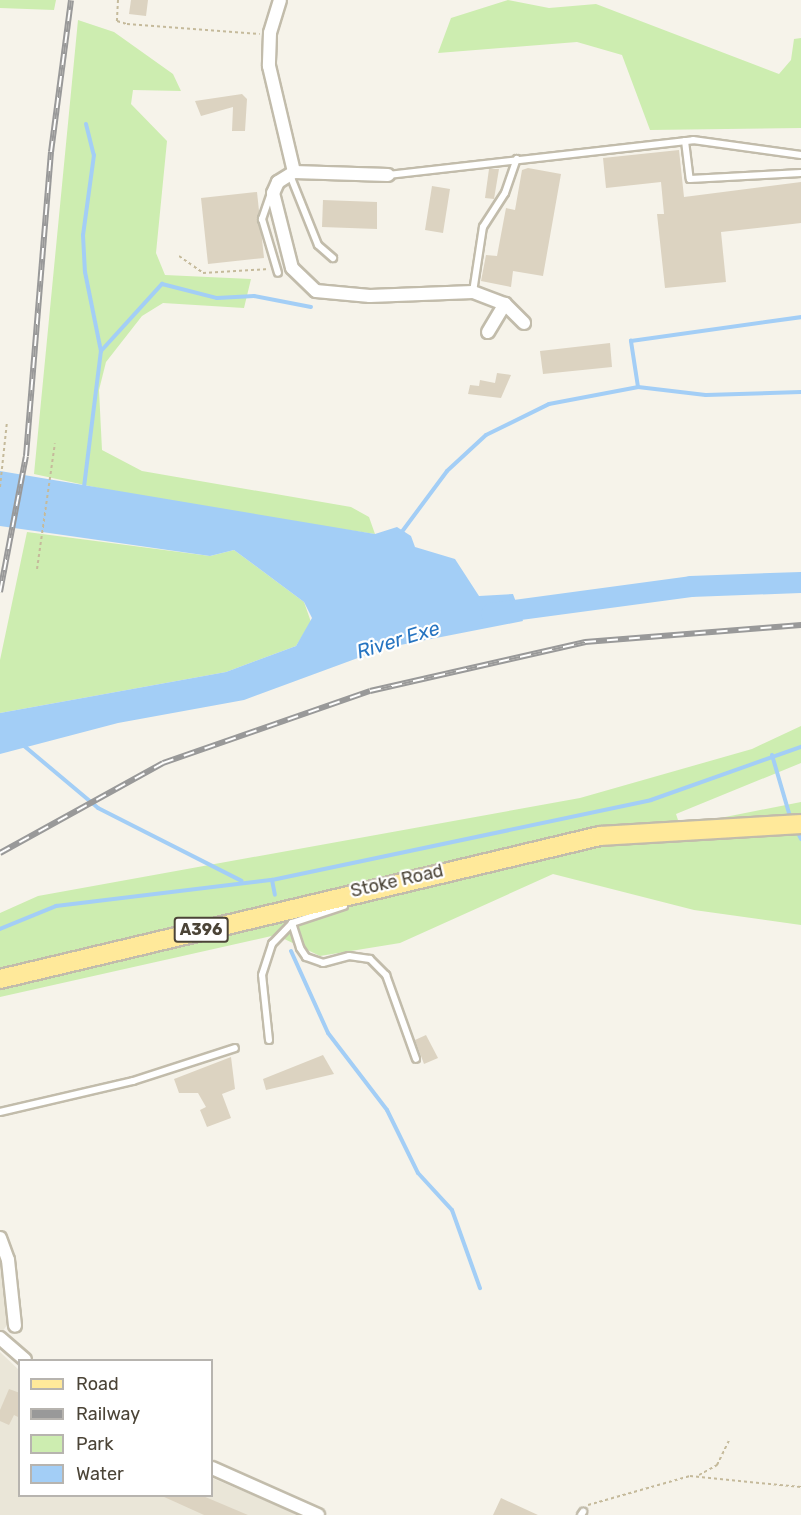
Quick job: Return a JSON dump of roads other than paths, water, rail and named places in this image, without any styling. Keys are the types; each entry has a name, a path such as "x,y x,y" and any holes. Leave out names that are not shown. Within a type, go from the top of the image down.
{"main road":[{"name":"Stoke Road","path":"0,979 371,887 600,836 801,824"}],"street":[{"path":"280,0 270,33 268,66 292,173"},
{"path":"388,175 292,173 278,182 273,193 292,268 316,291 370,296 473,292 505,304 524,323"},
{"path":"488,332 505,304"},
{"path":"0,1238 8,1260 15,1326"},
{"path":"2,1340 24,1359"},
{"path":"213,1468 318,1515"}],"lane":[{"path":"388,175 685,141 801,155"},
{"path":"685,141 690,180 801,173"},
{"path":"473,292 483,227 508,188 517,159"},
{"path":"292,173 318,245 333,258"},
{"path":"273,193 268,193 262,219 278,273"},
{"path":"269,1040 262,975 272,944 292,923 367,898 371,887"},
{"path":"292,923 306,957 323,963 349,956 370,959 386,975 416,1059"},
{"path":"0,1112 133,1081 235,1048"}],"water":[{"path":"0,471 375,534 397,527 411,536 415,547 455,559 479,596 513,594 523,621 385,648 244,700 118,723 0,754 0,713 226,672 296,646 312,618 304,602 234,550 210,556 0,526"}],"waterway":[{"path":"86,124 94,155 83,235 85,272 101,351"},
{"path":"84,487 101,351 162,284 217,298 254,296 311,307"},
{"path":"638,387 631,341 801,317"},
{"path":"401,533 447,471 486,435 549,404 638,387 706,395 801,392"},
{"name":"River Exe","path":"491,613 690,586 801,582"},
{"path":"23,745 98,808 242,881"},
{"path":"0,929 56,906 272,880 651,800 801,747"},
{"path":"772,755 791,820"},
{"path":"796,829 801,839"},
{"path":"272,880 275,895"},
{"path":"291,951 328,1033 387,1110 418,1173 452,1210 480,1288"}],"railway":[{"path":"0,592 26,456 51,152 71,0"},
{"path":"0,853 163,763 370,691 585,642 801,625"}]}
